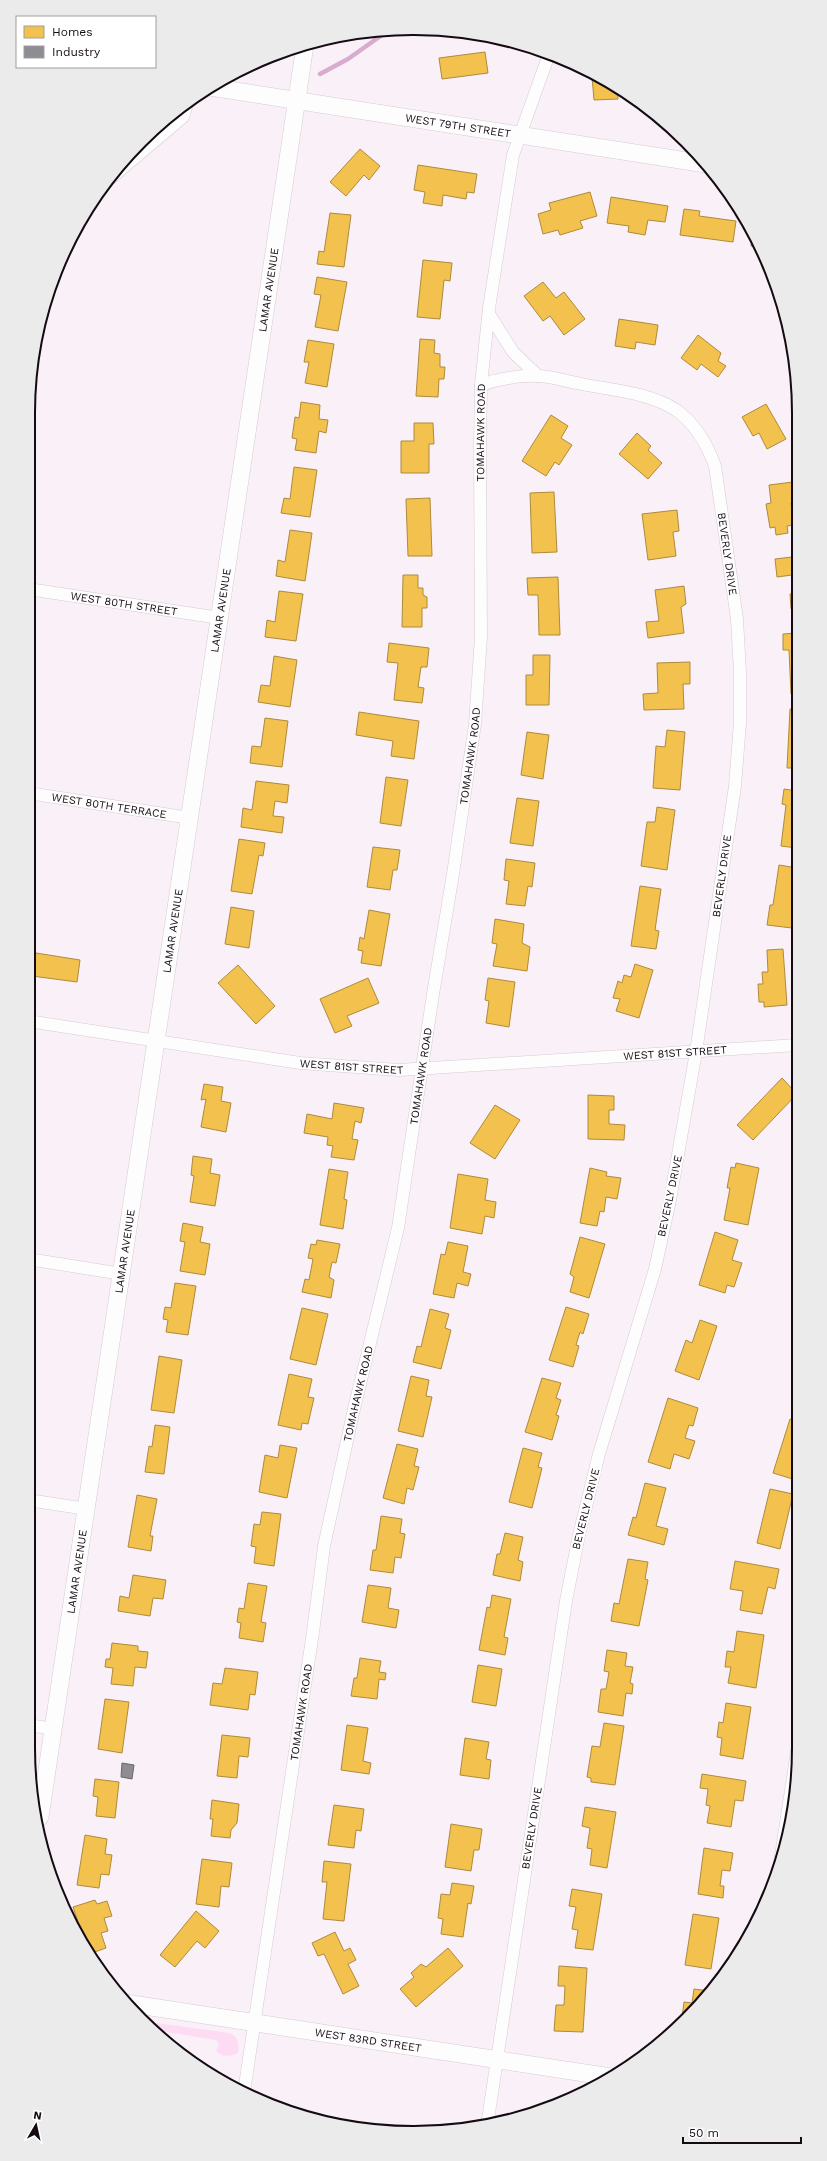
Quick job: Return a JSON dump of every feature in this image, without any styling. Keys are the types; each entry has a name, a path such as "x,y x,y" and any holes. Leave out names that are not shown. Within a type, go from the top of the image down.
{"street":[{"name":"LAMAR AVENUE","path":"41,1813 304,51"},
{"name":"TOMAHAWK ROAD","path":"245,2086 313,1632 324,1546 354,1409 398,1228 475,724 482,637 480,445 481,385 489,314 513,155 547,60"},
{"name":"WEST 79TH STREET","path":"220,88 697,163"},
{"path":"135,157 183,117 185,112"},
{"path":"489,314 513,352 538,376"},
{"name":"BEVERLY DRIVE","path":"481,385 499,379 538,376 640,396 664,403 677,410 696,428 708,447 715,466 737,619 740,672 740,723 735,786 696,1052 678,1162 655,1269 599,1454 579,1535 566,1601 488,2119"},
{"name":"WEST 80TH STREET","path":"35,590 220,618"},
{"name":"WEST 80TH TERRACE","path":"35,794 190,818"},
{"name":"WEST 81ST STREET","path":"35,1022 300,1063 348,1068 423,1070 792,1046"},
{"path":"35,1260 122,1274"},
{"path":"35,1501 87,1509"},
{"path":"35,1726 54,1729"},
{"name":"WEST 83RD STREET","path":"136,2005 602,2076"}],"shaded area":[{"path":"154,2023 229,2033 238,2041 238,2053 230,2056 221,2055 216,2051 219,2044 216,2040 164,2032"}],"building: Homes":[{"path":"485,52 488,73 442,79 439,58"},
{"path":"592,80 618,95 618,99 594,100"},
{"path":"360,149 380,166 369,180 364,175 346,196 330,182"},
{"path":"418,165 477,174 474,193 467,192 466,199 443,195 442,206 423,203 425,192 414,190"},
{"path":"590,192 597,216 580,221 583,228 560,235 558,230 543,234 538,214 551,210 549,203"},
{"path":"611,197 668,206 665,222 648,220 645,235 628,232 629,226 607,223"},
{"path":"684,209 700,211 699,216 736,221 733,242 680,235"},
{"path":"330,213 351,215 344,267 317,264 319,251 324,252"},
{"path":"423,260 452,263 450,281 444,280 440,319 417,317"},
{"path":"317,277 347,282 338,331 315,327 321,295 314,294"},
{"path":"543,282 556,298 564,292 585,319 564,335 550,316 543,321 524,296"},
{"path":"619,319 658,325 655,345 636,342 635,349 615,346"},
{"path":"698,335 721,353 718,361 726,366 718,377 701,364 697,370 681,358"},
{"path":"420,339 435,340 434,353 440,354 440,367 445,367 444,379 439,379 438,397 416,396"},
{"path":"308,340 334,344 327,387 305,383 309,362 304,362"},
{"path":"301,402 320,405 319,419 328,420 326,433 319,431 316,453 295,450 297,439 292,438 295,417 299,418"},
{"path":"766,404 786,439 767,449 759,433 753,436 742,417"},
{"path":"551,415 568,426 561,438 572,445 559,465 555,462 546,476 522,461"},
{"path":"414,423 433,423 434,444 429,444 429,473 401,473 401,441 414,441"},
{"path":"637,433 651,446 648,450 662,463 648,479 619,454"},
{"path":"294,467 317,470 310,517 281,513 284,498 290,499"},
{"path":"792,482 792,525 787,526 788,533 776,535 775,527 770,528 766,504 771,503 769,485"},
{"path":"554,492 557,552 532,553 530,493"},
{"path":"430,498 432,556 408,556 406,499"},
{"path":"677,510 679,531 673,532 676,556 648,560 642,514"},
{"path":"290,530 312,533 305,581 276,576 278,560 285,562"},
{"path":"792,557 792,575 777,577 775,559"},
{"path":"403,575 418,575 418,588 423,588 423,595 427,597 427,608 422,608 422,627 402,627"},
{"path":"558,577 560,635 539,635 538,595 528,595 527,578"},
{"path":"684,586 686,604 681,607 684,633 648,638 646,622 659,621 655,590"},
{"path":"279,591 303,594 296,641 265,637 267,620 275,622"},
{"path":"790,594 792,594 791,609"},
{"path":"792,633 792,694 789,650 783,650 783,634"},
{"path":"389,643 429,648 427,667 421,667 418,687 424,688 422,703 394,700 398,663 387,662"},
{"path":"533,655 550,655 549,705 526,705 526,675 533,675"},
{"path":"274,656 297,660 290,707 258,702 261,685 270,686"},
{"path":"690,662 690,684 683,684 684,709 644,710 643,694 658,693 657,663"},
{"path":"790,709 792,709 792,768 787,768"},
{"path":"359,712 419,721 414,759 391,756 393,741 356,735"},
{"path":"265,718 288,721 282,767 250,763 252,746 261,747"},
{"path":"667,730 685,732 680,790 653,788 656,746 665,747"},
{"path":"527,732 549,735 543,779 521,775"},
{"path":"386,777 408,780 401,826 380,823"},
{"path":"256,781 289,785 287,803 275,801 273,816 284,817 282,833 241,827 243,808 252,810"},
{"path":"784,789 792,790 792,847 781,846 786,805 782,804"},
{"path":"517,798 539,801 533,846 510,843"},
{"path":"657,807 675,810 667,870 641,866 647,822 655,822"},
{"path":"239,839 265,843 263,856 259,855 252,894 231,891"},
{"path":"373,847 400,850 397,870 393,870 390,890 367,887"},
{"path":"506,859 535,863 532,887 528,886 525,906 506,904 509,881 504,880"},
{"path":"779,865 792,867 792,928 767,925 770,905 773,905"},
{"path":"640,886 661,889 655,930 659,931 656,949 631,946"},
{"path":"231,907 254,911 249,948 225,944"},
{"path":"369,910 390,914 381,966 361,963 363,951 358,950 360,937 364,939"},
{"path":"495,919 524,924 522,943 530,947 527,971 493,966 497,944 492,943"},
{"path":"783,949 787,1005 764,1007 764,1002 759,1002 758,984 763,984 762,972 768,972 767,950"},
{"path":"36,953 80,960 77,982 35,976"},
{"path":"635,964 653,970 639,1018 616,1011 620,999 613,998 618,981 622,983 624,975 631,977"},
{"path":"238,965 275,1006 256,1024 218,983"},
{"path":"368,978 379,1003 347,1016 352,1026 335,1033 320,999"},
{"path":"488,978 515,982 509,1027 486,1023 489,1001 485,1000"},
{"path":"782,1078 792,1089 792,1099 753,1140 737,1125"},
{"path":"204,1084 223,1087 221,1101 231,1103 226,1132 201,1127 206,1099 201,1100"},
{"path":"588,1095 614,1096 614,1110 609,1110 609,1124 625,1125 624,1140 588,1139"},
{"path":"334,1103 364,1108 361,1123 355,1121 352,1139 358,1140 354,1160 331,1157 333,1146 327,1145 328,1137 304,1133 307,1114 332,1119"},
{"path":"495,1105 520,1120 495,1159 470,1143"},
{"path":"193,1156 212,1159 210,1173 220,1175 215,1206 190,1202 194,1176 191,1175"},
{"path":"736,1163 759,1168 748,1225 724,1220 730,1188 727,1188 731,1167 735,1168"},
{"path":"590,1168 607,1172 606,1176 621,1178 617,1199 606,1197 604,1212 600,1211 597,1226 580,1223"},
{"path":"329,1169 348,1172 344,1199 347,1200 343,1229 320,1225"},
{"path":"458,1174 488,1179 485,1200 496,1202 494,1218 485,1216 482,1234 450,1228"},
{"path":"183,1223 203,1227 200,1242 210,1244 205,1275 180,1271 185,1242 180,1241"},
{"path":"715,1232 738,1240 732,1260 742,1263 734,1287 727,1285 725,1293 699,1285"},
{"path":"580,1237 605,1244 589,1298 570,1292 574,1277 570,1274"},
{"path":"317,1240 340,1244 336,1263 332,1262 329,1277 334,1280 331,1298 302,1292 305,1279 309,1280 313,1259 308,1258 311,1244 316,1245"},
{"path":"448,1242 468,1246 463,1272 471,1274 468,1286 457,1283 454,1298 433,1294 441,1254 445,1255"},
{"path":"175,1283 196,1286 188,1335 166,1332 168,1320 163,1319 165,1307 171,1308"},
{"path":"566,1307 589,1314 583,1334 580,1332 576,1345 579,1346 573,1367 549,1360"},
{"path":"302,1308 328,1314 316,1365 290,1359"},
{"path":"430,1309 449,1314 445,1328 451,1330 441,1369 413,1362 417,1346 421,1347"},
{"path":"700,1320 717,1326 699,1380 675,1371 686,1340 692,1343"},
{"path":"159,1356 182,1360 174,1413 151,1410"},
{"path":"289,1374 312,1379 308,1397 314,1398 308,1424 302,1423 301,1430 278,1425"},
{"path":"411,1376 429,1380 426,1396 432,1397 423,1437 398,1431"},
{"path":"542,1378 561,1383 556,1398 561,1400 556,1415 559,1416 552,1440 525,1432"},
{"path":"668,1398 698,1408 693,1426 689,1425 685,1438 695,1441 689,1459 674,1454 670,1469 648,1462"},
{"path":"790,1419 792,1420 792,1479 773,1473"},
{"path":"155,1425 170,1427 164,1474 145,1472 149,1446 152,1447"},
{"path":"397,1444 418,1449 414,1466 419,1467 413,1490 407,1488 404,1504 383,1498"},
{"path":"280,1445 297,1448 287,1498 259,1492 265,1455 278,1458"},
{"path":"523,1448 542,1453 538,1467 542,1468 532,1508 509,1502"},
{"path":"645,1483 666,1488 656,1526 668,1529 664,1545 628,1535 633,1517 636,1518"},
{"path":"770,1489 792,1494 780,1549 757,1543"},
{"path":"137,1495 157,1499 150,1536 153,1536 151,1551 128,1547"},
{"path":"262,1512 281,1514 274,1566 254,1563 256,1547 251,1546 254,1524 260,1525"},
{"path":"381,1516 402,1519 400,1533 405,1534 401,1558 395,1557 393,1573 370,1570 373,1550 376,1550"},
{"path":"505,1533 523,1537 518,1560 523,1562 520,1581 493,1575 497,1554 500,1554"},
{"path":"628,1559 648,1562 645,1579 648,1580 639,1626 611,1621 614,1603 619,1604"},
{"path":"735,1561 779,1569 775,1589 768,1587 762,1614 740,1610 743,1591 730,1589"},
{"path":"133,1575 166,1580 163,1599 153,1598 150,1616 118,1611 120,1596 129,1598"},
{"path":"248,1583 267,1586 261,1622 266,1623 263,1642 239,1638 241,1623 237,1622 239,1608 244,1609"},
{"path":"368,1585 391,1588 388,1608 399,1610 396,1628 362,1622"},
{"path":"492,1595 511,1599 504,1637 508,1638 505,1655 479,1650 487,1607 490,1608"},
{"path":"737,1631 764,1635 756,1688 728,1683 731,1667 725,1667 727,1651 734,1652"},
{"path":"112,1643 138,1646 138,1651 148,1652 146,1668 135,1667 133,1686 111,1684 113,1668 105,1667 106,1659 110,1659"},
{"path":"607,1650 627,1653 625,1666 633,1667 630,1683 633,1684 632,1694 626,1693 623,1716 598,1712 601,1689 606,1689 609,1672 604,1671"},
{"path":"360,1658 381,1661 379,1672 386,1673 385,1680 379,1679 377,1699 351,1696 354,1678 357,1678"},
{"path":"478,1665 502,1669 496,1706 472,1702"},
{"path":"225,1668 258,1672 255,1695 250,1694 248,1710 210,1705 213,1683 222,1684"},
{"path":"105,1699 129,1702 122,1753 98,1749"},
{"path":"726,1703 751,1707 743,1759 720,1755 722,1738 717,1737 719,1722 723,1723"},
{"path":"604,1723 624,1726 615,1785 591,1782 591,1778 587,1777 592,1746 600,1747"},
{"path":"347,1725 368,1728 363,1761 371,1763 369,1774 341,1770"},
{"path":"222,1735 250,1738 248,1757 239,1756 237,1778 217,1776"},
{"path":"465,1738 489,1742 486,1759 491,1760 489,1779 460,1775"},
{"path":"702,1774 746,1781 743,1801 735,1800 731,1827 707,1823 710,1806 706,1805 708,1789 700,1788"},
{"path":"95,1779 119,1782 115,1818 96,1816 98,1797 93,1796"},
{"path":"212,1800 239,1804 237,1823 231,1830 230,1838 211,1836 213,1819 210,1819"},
{"path":"334,1805 364,1809 361,1831 356,1830 354,1848 328,1845"},
{"path":"585,1807 616,1812 607,1868 590,1865 592,1849 587,1848 590,1828 582,1826"},
{"path":"451,1824 482,1829 479,1850 474,1850 471,1871 445,1867"},
{"path":"85,1835 107,1839 105,1854 112,1855 109,1875 101,1874 99,1888 77,1885"},
{"path":"704,1848 733,1853 730,1871 722,1870 720,1886 724,1886 723,1898 698,1894"},
{"path":"202,1859 232,1863 229,1887 221,1886 219,1907 196,1904"},
{"path":"324,1861 351,1864 344,1921 323,1919 327,1882 322,1882"},
{"path":"452,1883 474,1886 471,1904 468,1903 463,1937 441,1934 443,1919 438,1918 441,1894 450,1895"},
{"path":"572,1889 602,1894 593,1950 575,1948 578,1930 572,1929 576,1907 569,1906"},
{"path":"95,1900 97,1904 107,1901 112,1916 104,1918 108,1931 101,1933 106,1948 95,1952 79,1923 73,1907"},
{"path":"196,1911 219,1931 205,1948 197,1941 175,1967 160,1955"},
{"path":"693,1914 719,1918 711,1969 685,1965"},
{"path":"335,1932 344,1951 350,1948 356,1960 348,1964 359,1986 343,1994 324,1954 318,1956 312,1943"},
{"path":"448,1948 463,1966 416,2007 400,1989 414,1977 411,1973 421,1964 426,1967"},
{"path":"559,1966 587,1968 583,2032 554,2031 556,2005 564,2005 565,1986 558,1986"},
{"path":"694,1989 704,1990 682,2013 684,2002 692,2003"}],"building: Industry":[{"path":"122,1763 134,1765 132,1779 121,1777"}],"waterway":[{"path":"320,74 348,59 379,37"}]}
